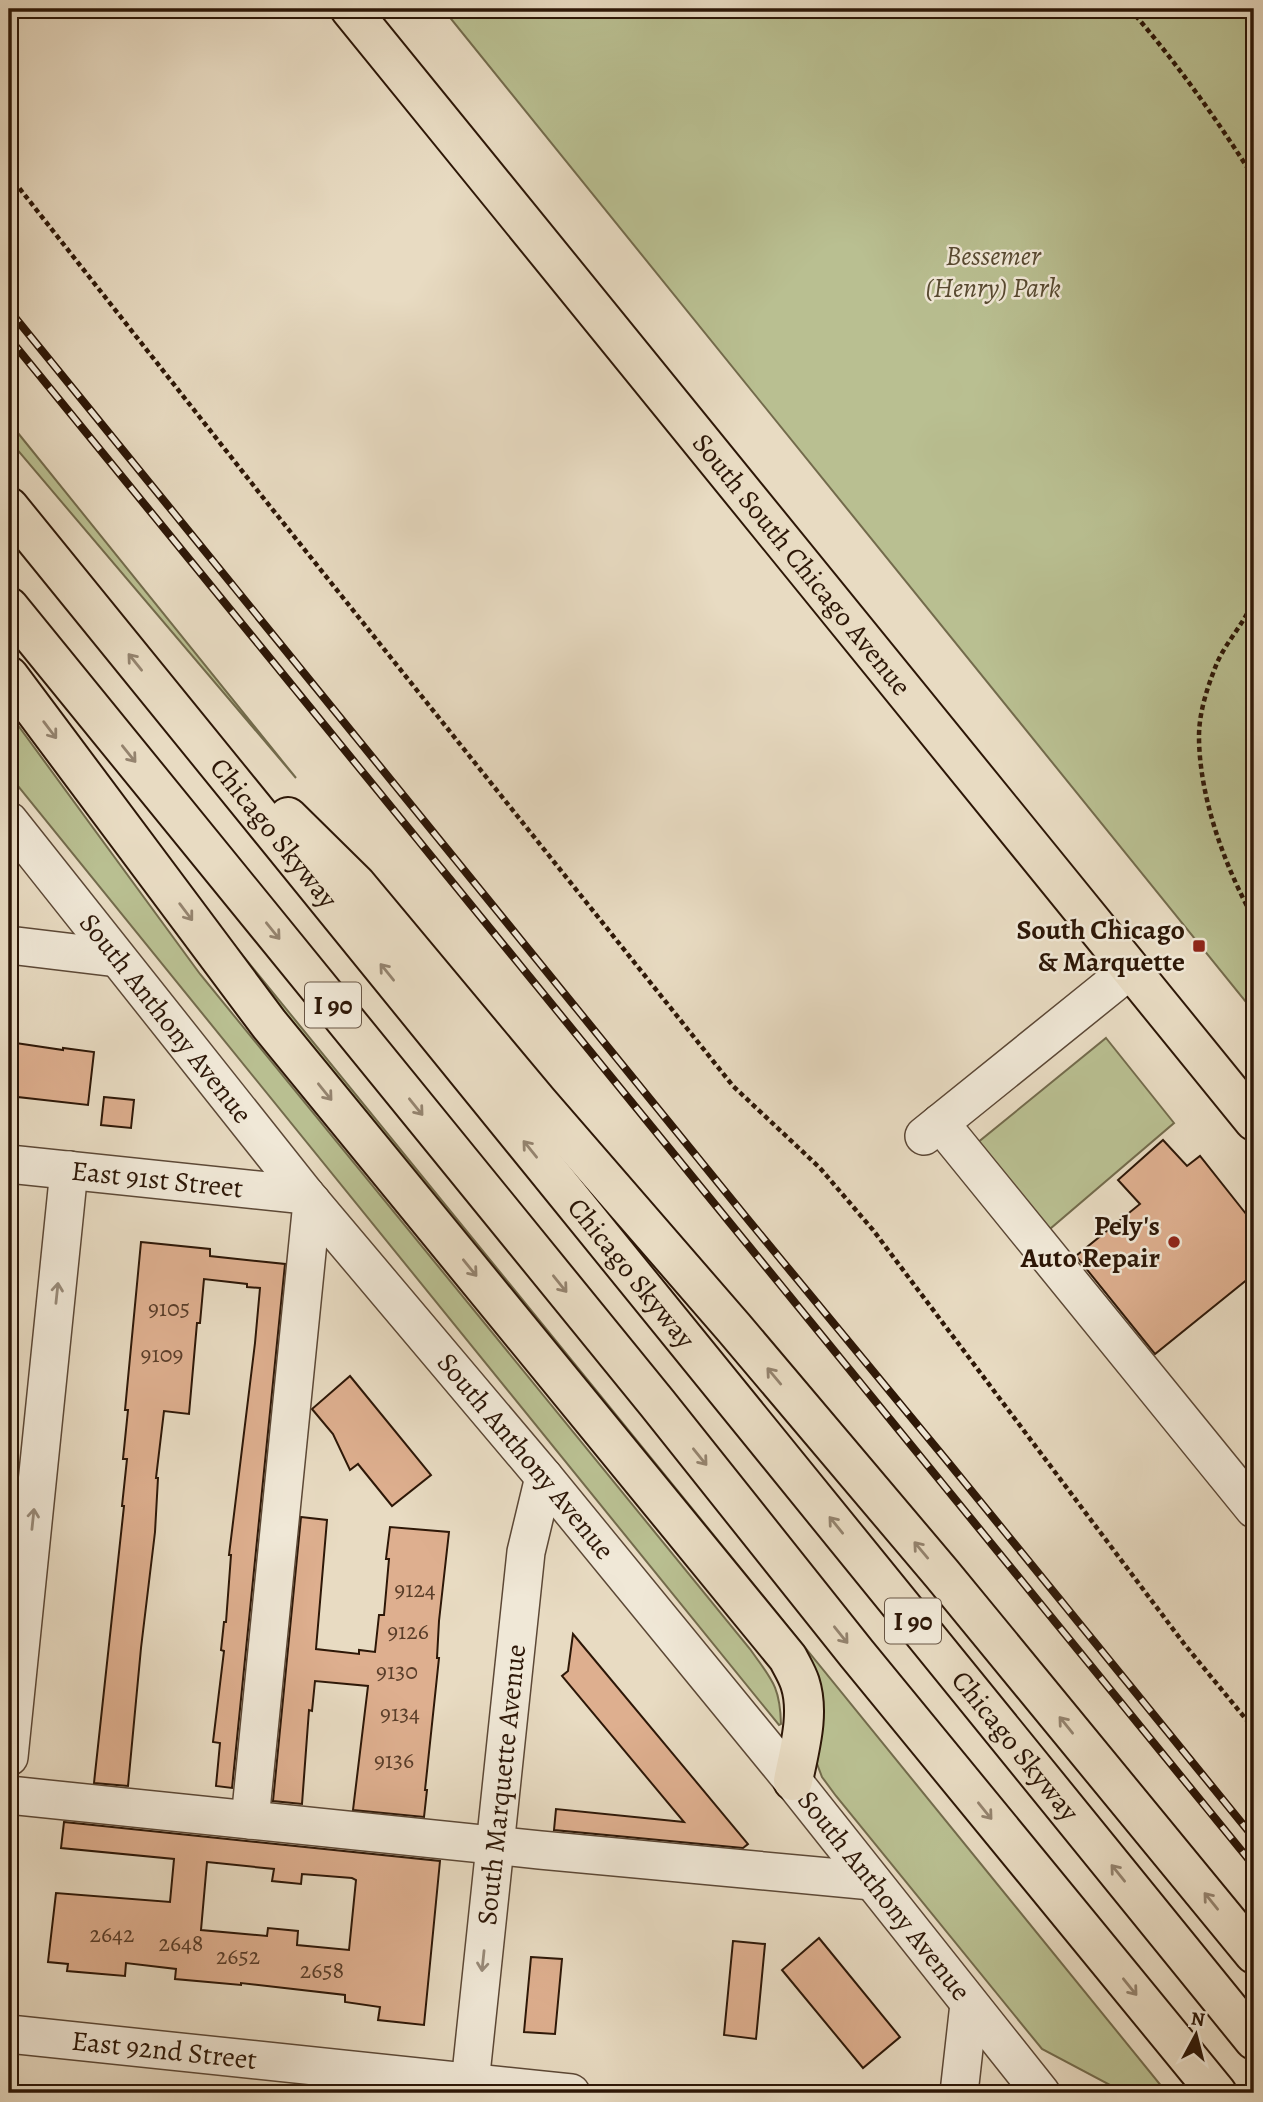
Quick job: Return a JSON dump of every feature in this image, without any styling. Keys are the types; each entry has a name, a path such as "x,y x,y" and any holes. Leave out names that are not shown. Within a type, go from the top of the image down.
{"main road":[{"name":"South South Chicago Avenue","path":"350,9 1254,1121"},
{"name":"Chicago Skyway","path":"9,507 1254,2039"},
{"name":"I 90","path":"9,607 857,1654 1217,2093"},
{"path":"9,676 269,1024 788,1658 800,1684 803,1702 803,1728 793,1781"},
{"path":"166,700 356,884 538,1102 734,1328 933,1564 1254,1954"}],"street":[{"name":"South Anthony Avenue","path":"9,821 309,1199 544,1477 793,1781 1041,2093"},
{"path":"9,945 117,958"},
{"path":"1131,969 932,1129 1254,1509"},
{"name":"East 91st Street","path":"9,1164 309,1199"},
{"path":"9,1757 69,1170"},
{"path":"250,1821 309,1199"},
{"name":"South Marquette Avenue","path":"469,2088 526,1552 544,1477"},
{"path":"9,1795 495,1846 872,1881"},
{"path":"959,2093 969,2004"},
{"name":"East 92nd Street","path":"9,2034 469,2088 571,2093"}],"path":[{"path":"1130,9 1172,59 1254,178"},
{"path":"9,174 261,495 733,1086 820,1168 873,1230 1185,1645 1254,1729"},
{"path":"1254,598 1252,607 1232,635 1217,663 1205,696 1199,734 1203,777 1218,833 1237,888 1254,919"}],"green space":[{"name":"Bessemer (Henry) Park","path":"443,9 1254,9 1254,1012"},
{"path":"9,422 22,438 296,778 9,440"},
{"path":"9,713 200,974 750,1649 776,1691 781,1724 779,1725 9,775"},
{"path":"218,925 1167,2093 1125,2093 1042,2049 836,1796 822,1777 816,1761 819,1700 214,928"},
{"path":"1106,1038 1174,1123 1044,1234 971,1148"}],"building":[{"path":"9,1042 94,1052 88,1105 9,1096"},
{"path":"104,1097 134,1100 131,1128 101,1125"},
{"name":"Pely's Auto Repair","path":"1163,1140 1187,1166 1200,1156 1254,1224 1254,1274 1155,1354 1076,1256 1140,1204 1118,1180"},
{"path":"141,1242 210,1249 210,1256 285,1264 232,1788 216,1786 220,1743 213,1742 224,1651 221,1650 226,1622 229,1555 260,1288 204,1279 189,1414 164,1411 156,1478 155,1532 128,1786 94,1783 124,1506 127,1459 123,1459 128,1410 125,1410"},
{"path":"350,1376 431,1475 392,1506 358,1464 350,1470 333,1434 312,1409"},
{"path":"301,1517 327,1520 316,1649 359,1654 359,1650 375,1652 379,1615 384,1615 390,1527 449,1532 439,1621 439,1658 424,1817 353,1810 368,1686 315,1681 312,1711 309,1710 302,1804 273,1801"},
{"path":"573,1634 748,1844 743,1848 554,1830 556,1809 684,1822 562,1676 568,1671"},
{"path":"64,1822 440,1861 424,2025 378,2020 380,2007 345,2002 345,1995 241,1983 175,1979 176,1969 126,1963 125,1976 67,1971 68,1964 48,1962 56,1893 170,1902 174,1859 61,1848","holes":["207,1862 274,1869 272,1881 301,1884 302,1874 356,1880 349,1950 297,1945 298,1931 268,1928 267,1936 201,1930"]},
{"path":"819,1938 900,2037 863,2068 782,1970"},
{"path":"733,1941 765,1944 756,2039 724,2035"},
{"path":"531,1957 562,1959 555,2034 524,2032"}],"railway":[{"path":"9,310 1254,1838"},
{"path":"9,338 1254,1866"}],"place":[{"name":"South Chicago & Marquette","path":"1199,946"},
{"name":"Pely's Auto Repair","path":"1174,1242"}]}
